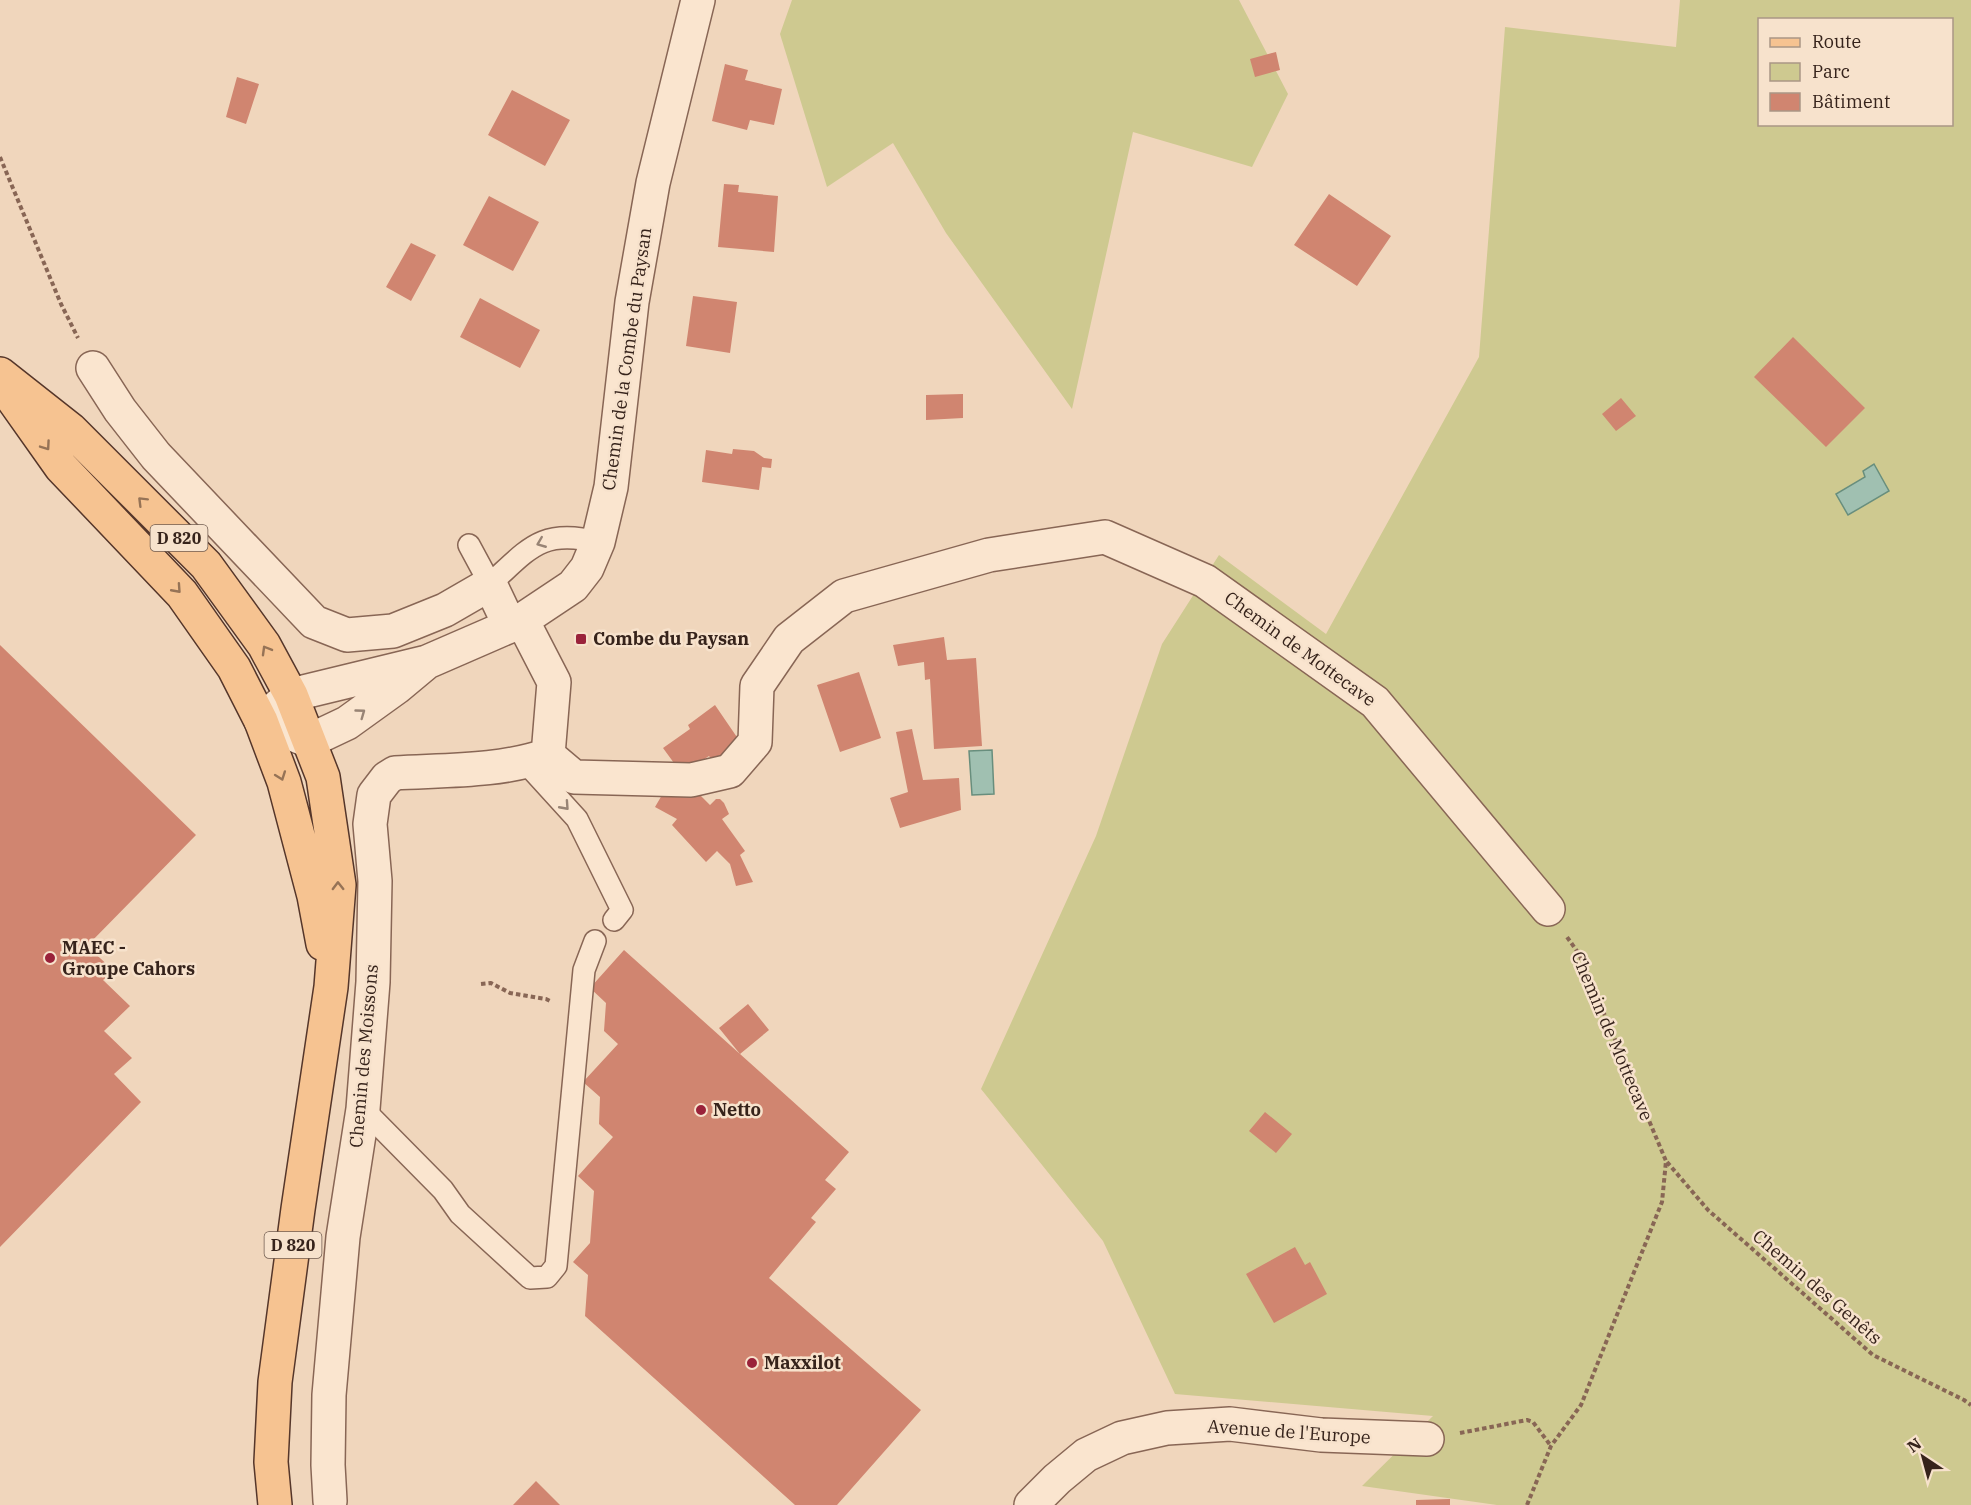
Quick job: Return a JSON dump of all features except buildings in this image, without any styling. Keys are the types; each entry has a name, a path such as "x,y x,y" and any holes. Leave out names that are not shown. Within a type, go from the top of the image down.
{"main road":[{"name":"D 820","path":"0,374 70,429 206,565 264,645 291,694 323,777 339,885 331,987 275,1382 271,1462 275,1505"},
{"name":"D 820","path":"0,381 61,467 182,594 234,668 261,721 284,782 314,896 331,987"}],"street":[{"name":"Chemin de la Combe du Paysan","path":"261,721 291,694 427,662 516,623 573,586 587,568 598,542 611,487 632,302 653,183 698,0"},
{"path":"93,368 120,410 156,456 314,622 347,635 393,631 444,610 490,584 554,682 537,759"},
{"name":"Chemin de Mottecave","path":"537,759 574,777 691,780 730,771 755,742 757,686 789,639 844,596 989,555 1106,537 1205,581 1376,702 1548,909"},
{"name":"Chemin de la Combe du Paysan","path":"309,741 348,723 427,662"},
{"path":"261,721 309,741"},
{"name":"Chemin des Moissons","path":"330,1501 328,1465 330,1384 343,1237 363,1109 373,982 375,881 370,824 374,795 387,778 394,773 487,768 537,759"},
{"name":"Avenue de l'Europe","path":"1031,1505 1086,1455 1122,1438 1167,1428 1230,1424 1321,1435 1427,1439"}],"lane":[{"path":"469,545 490,584 530,548 555,537 578,537 598,542"},
{"path":"537,759 577,819 622,910 614,920"},
{"path":"363,1109 443,1190 460,1214 508,1259 530,1278 547,1277 556,1266 584,970 595,941"}],"path":[{"path":"0,157 61,304 93,368"},
{"name":"Chemin de Mottecave","path":"1527,1505 1551,1446 1581,1405 1662,1202 1666,1161 1579,954 1548,909"},
{"path":"481,984 491,983 510,993 546,999 579,1018"},
{"name":"Chemin des Genêts","path":"1666,1161 1708,1210 1873,1355 1971,1405"},
{"path":"1427,1439 1527,1420 1533,1422 1551,1446"}],"green space":[{"path":"792,0 1239,0 1288,94 1252,167 1133,132 1072,409 946,233 893,143 827,187 780,34"},
{"path":"1680,0 1971,0 1971,1505 1497,1505 1362,1486 1433,1416 1175,1394 1103,1241 981,1089 1096,836 1162,644 1219,555 1326,634 1479,357 1505,27 1676,47"}],"shaded area":[{"path":"1874,464 1889,491 1848,515 1836,494 1865,477 1863,471"},
{"path":"992,750 994,794 972,795 969,751"}],"place":[{"name":"Combe du Paysan","path":"581,639"},
{"name":"MAEC - Groupe Cahors","path":"50,958"},
{"name":"Netto","path":"701,1110"},
{"name":"Maxxilot","path":"752,1363"}]}
